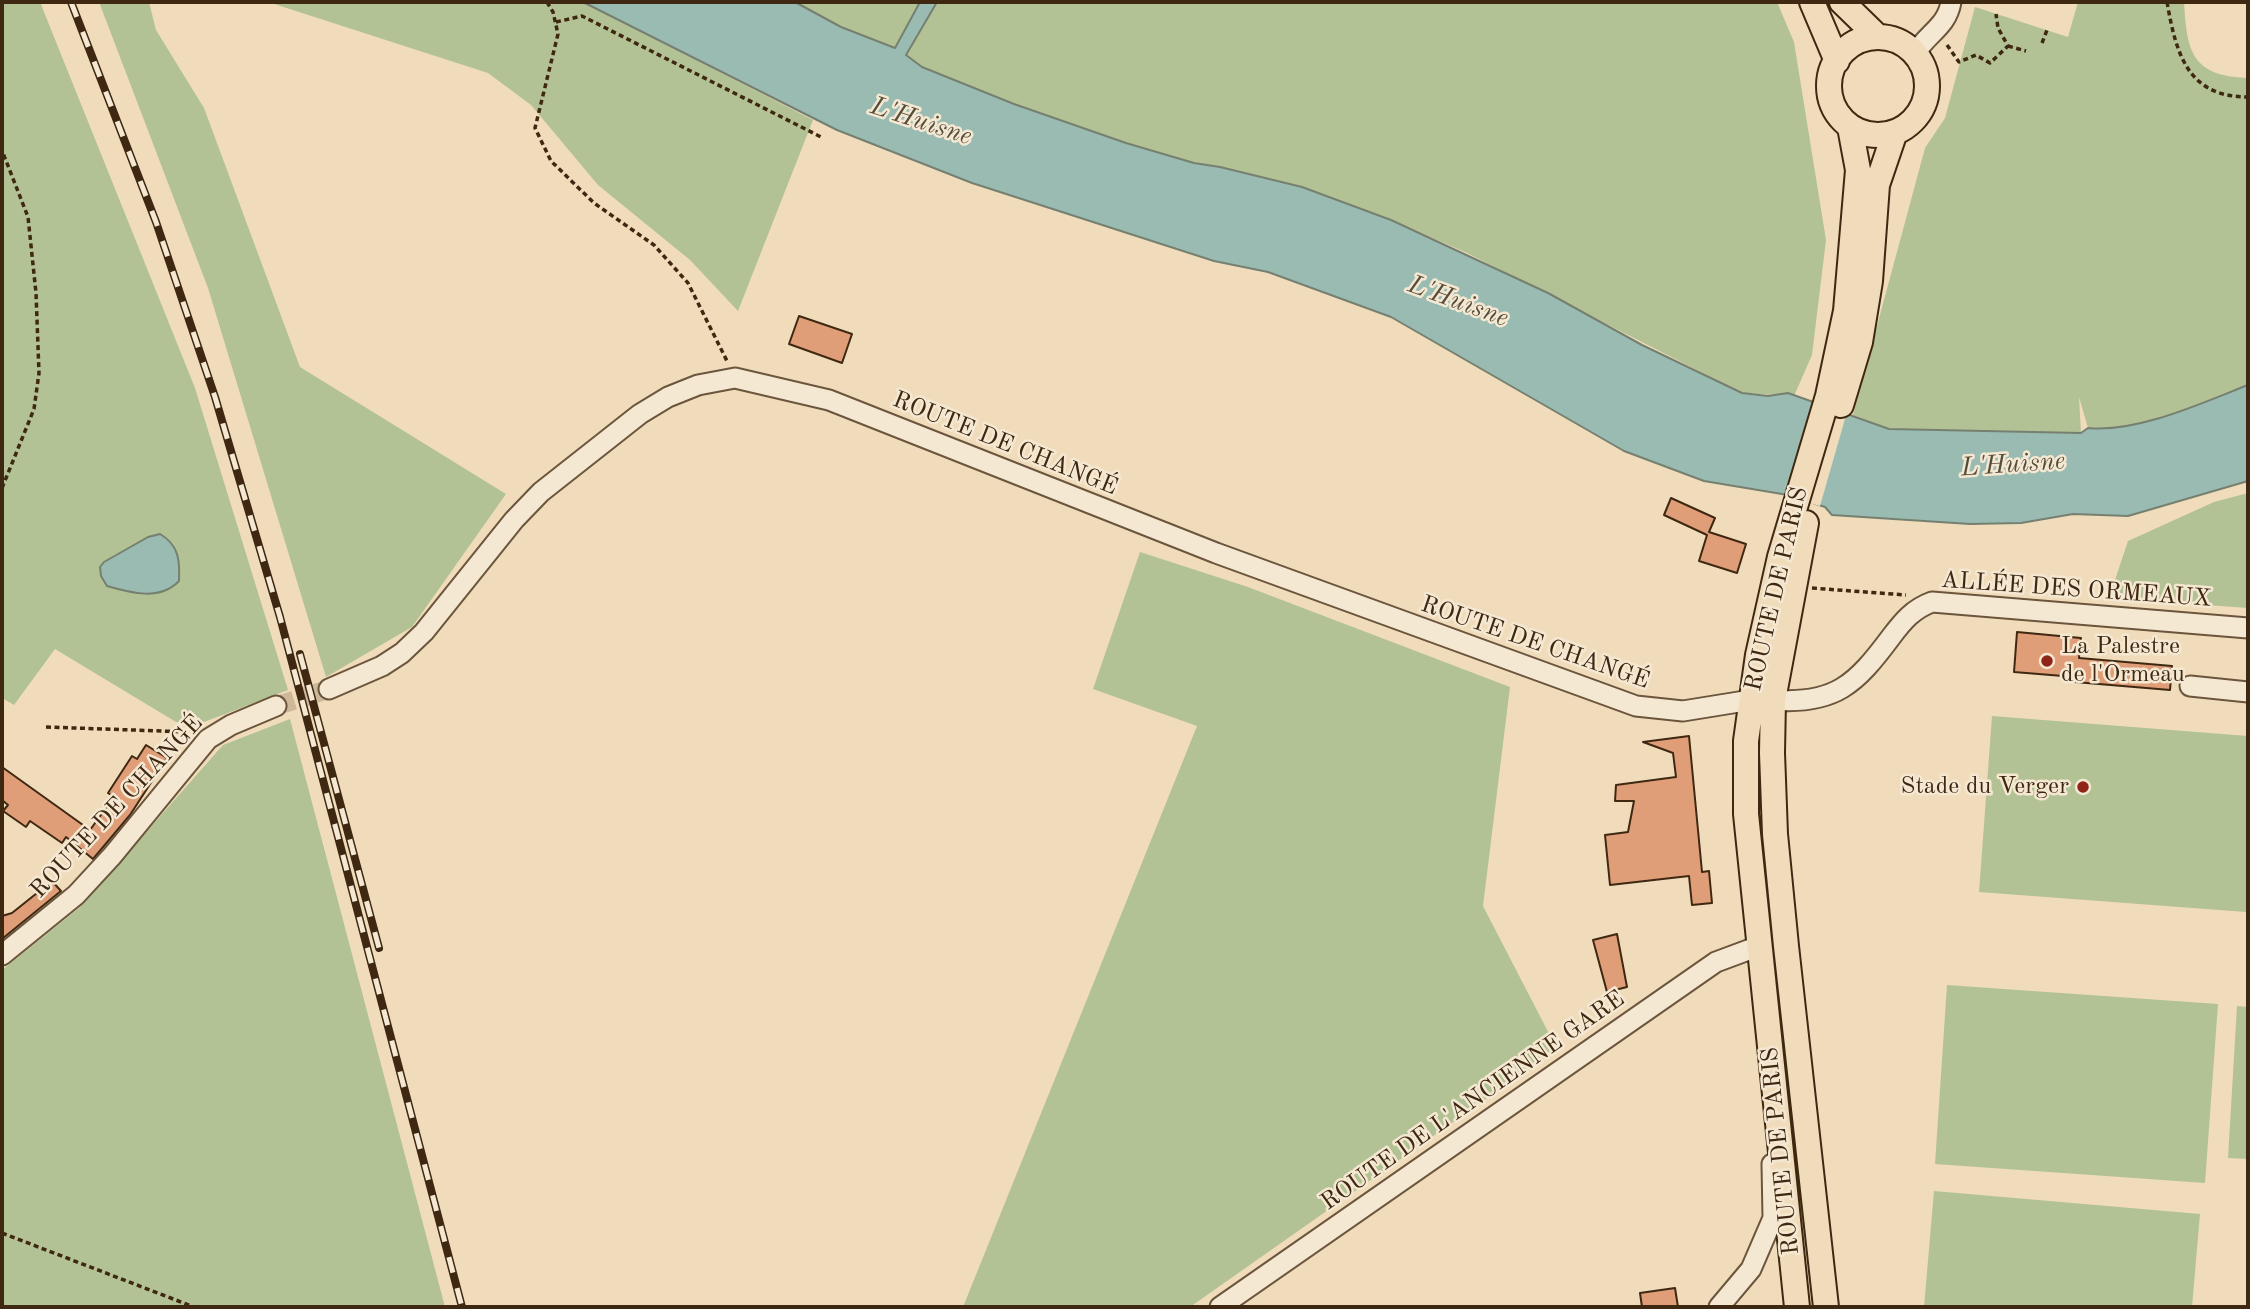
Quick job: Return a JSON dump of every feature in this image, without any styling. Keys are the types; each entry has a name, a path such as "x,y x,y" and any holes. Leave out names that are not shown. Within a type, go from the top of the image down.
{"main road":[{"path":"1812,2 1837,61"},
{"path":"1842,2 1878,37 1904,45 1915,54 1925,75 1925,98 1919,113 1895,132 1872,135 1850,127 1839,116 1831,101 1829,85 1837,61 1852,45 1878,37"},
{"name":"ROUTE DE PARIS","path":"1835,399 1858,170 1850,127"},
{"name":"ROUTE DE PARIS","path":"1826,1307 1758,654 1835,399 1860,342 1868,293 1877,185 1895,132"},
{"name":"ROUTE DE PARIS","path":"1797,1307 1746,814 1746,741 1762,700 1793,584 1799,516"}],"street":[{"path":"1915,54 1920,44 1938,31 1951,2"},
{"name":"ROUTE DE CHANGÉ","path":"329,689 402,653 424,632 506,529 541,492 640,414 668,397 698,385 735,378 829,400 1216,554 1636,706 1683,711 1762,700"},
{"name":"ALLÉE DES ORMEAUX","path":"1762,700 1824,698 1839,692 1869,666 1916,607 1931,601 2248,628"},
{"path":"2190,686 2248,692"},
{"name":"ROUTE DE CHANGÉ","path":"2,955 76,895 112,856 208,739 275,706"},
{"name":"ROUTE DE L'ANCIENNE GARE","path":"1220,1307 1716,962 1759,946"},
{"path":"1719,1307 1752,1269 1773,1218 1772,1148 1778,1125"}],"path":[{"path":"547,2 558,34 536,128 551,161 594,203 654,245 688,283 735,378"},
{"path":"2166,2 2181,60 2197,82 2225,97 2248,97"},
{"path":"1996,14 1998,28 2008,47 2026,51"},
{"path":"556,22 582,16 823,138"},
{"path":"2042,43 2047,30"},
{"path":"1938,31 1959,62 1976,55 1990,63 2008,47"},
{"path":"2,488 34,409 39,373 36,293 28,216 3,153"},
{"path":"1793,584 1814,589 1908,595 1931,601"},
{"path":"46,727 220,732"},
{"path":"2,1233 194,1307"}],"green space":[{"path":"2,2 40,2 195,388 288,690 204,722 176,722 55,649 14,705 2,698"},
{"path":"99,2 149,2 156,30 204,108 300,367 506,494 412,627 326,677 208,288"},
{"path":"268,2 583,2 813,120 738,311 690,260 598,185 531,105 488,73"},
{"path":"795,2 920,2 895,49 841,27"},
{"path":"937,2 1777,2 1794,42 1826,240 1812,355 1794,396 1742,393 1467,253 1391,220 1302,187 1220,167 1194,164 1126,143 1014,104 922,67 906,55"},
{"path":"2078,2 2184,2 2187,34 2196,58 2214,72 2248,78 2248,385 2169,415 2127,426 2107,428 2088,428 2079,397 2081,433 1889,429 1853,415 1925,148 1945,118 1975,7 2068,37"},
{"path":"2248,493 2248,608 2109,598 2128,541 2214,502"},
{"path":"1140,552 1248,587 1510,687 1483,906 1557,1049 1190,1307 963,1307 1197,726 1093,689"},
{"path":"1992,716 2248,736 2246,912 1979,892"},
{"path":"290,719 445,1307 2,1307 2,970 79,908 223,745"},
{"path":"1947,985 2218,1004 2205,1183 1935,1164"},
{"path":"2237,1006 2248,1007 2248,1159 2228,1158"},
{"path":"1934,1191 2200,1214 2192,1307 1924,1307"}],"water":[{"name":"L'Huisne","path":"583,2 795,2 841,27 895,48 920,2 937,2 906,55 922,67 1014,104 1126,143 1194,163 1302,187 1391,220 1548,293 1642,345 1742,393 1768,396 1788,393 1889,429 2081,433 2088,428 2127,426 2169,415 2248,385 2248,481 2128,516 2073,514 2021,523 1970,524 1832,515 1825,507 1788,495 1704,481 1624,451 1391,317 1268,272 1214,261 972,183 837,130"},
{"path":"160,534 175,548 179,581 163,591 145,594 107,586 101,576 100,567 104,562 148,537"}],"pier":[{"path":"1813,402 1847,412 1820,506 1786,497"}],"building":[{"path":"799,316 852,334 842,363 789,344"},
{"path":"1671,498 1715,518 1709,532 1746,544 1737,573 1699,561 1707,535 1664,515"},
{"name":"La Palestre de l'Ormeau","path":"2017,632 2081,638 2079,658 2172,666 2170,690 2063,681 2063,676 2014,672"},
{"path":"1689,736 1702,872 1709,871 1712,903 1692,905 1689,876 1610,885 1605,835 1628,832 1634,801 1615,801 1616,785 1676,777 1673,753 1643,742"},
{"path":"146,745 167,758 130,815 93,859 66,837 62,843 30,821 26,827 3,811 8,805 2,800 2,767 90,830 114,797 108,793 132,756 137,759"},
{"path":"52,881 61,891 2,939 2,916 12,913"},
{"path":"1617,934 1627,987 1607,992 1593,940"},
{"path":"1675,1288 1678,1307 1642,1307 1640,1293"}],"tunnel":[{"path":"276,706 329,689"}],"railway":[{"path":"71,2 156,222 215,397 280,617 462,1307"},
{"path":"300,654 379,948"}],"place":[{"name":"La Palestre de l'Ormeau","path":"2047,661"},
{"name":"Stade du Verger","path":"2083,787"}]}
